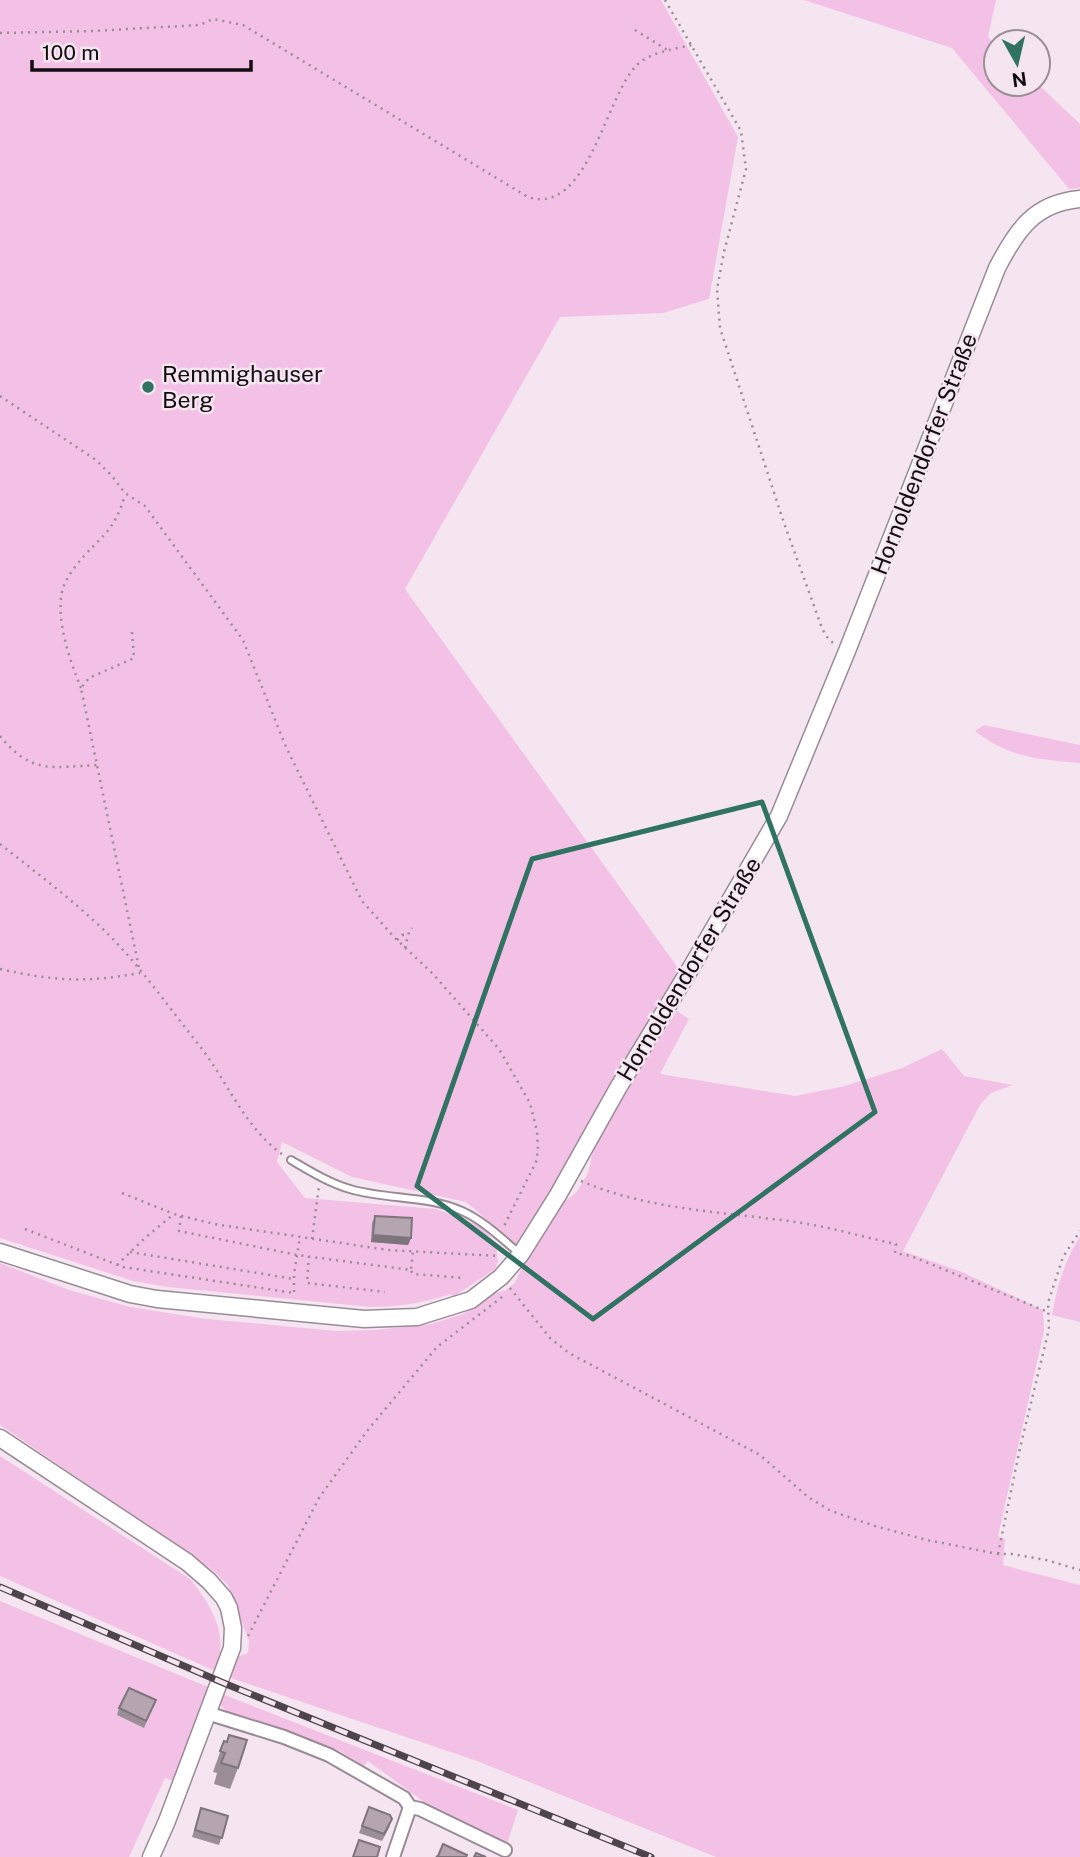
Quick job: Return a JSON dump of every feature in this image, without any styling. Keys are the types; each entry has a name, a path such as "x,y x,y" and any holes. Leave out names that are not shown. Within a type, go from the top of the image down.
{"street":[{"name":"Hornoldendorfer Straße","path":"0,1252 130,1293 190,1304 364,1319 397,1320 440,1312 471,1300 488,1289 519,1257 569,1176 618,1088 779,817 997,268 1014,235 1044,209 1080,199"},
{"path":"0,1438 187,1562 224,1598 232,1619 233,1638 229,1657 151,1857"},
{"path":"207,1713 284,1737 329,1755 404,1798 410,1807 420,1809 505,1850"},
{"path":"393,1857 410,1807"}],"lane":[{"path":"291,1160 350,1189 439,1203 463,1211 486,1225 519,1257"}],"path":[{"path":"665,0 741,131 746,169 717,289 720,328 784,523 822,628 835,645 847,650"},
{"path":"0,33 92,31 200,24 213,19 243,25 535,200 558,194 571,185 598,142 623,83 637,64 655,55 692,44"},
{"path":"635,30 669,51"},
{"path":"0,396 96,460 125,493 145,506 243,640 286,747 362,901 397,940 433,974 499,1049 530,1102 538,1149 536,1162 499,1236"},
{"path":"125,493 118,519 83,557 64,584 59,606 98,765 140,973"},
{"path":"81,688 89,678 134,658 132,632"},
{"path":"0,736 18,755 43,768 98,765"},
{"path":"0,844 111,937 207,1055 246,1118 268,1144 291,1160"},
{"path":"405,948 412,928"},
{"path":"397,940 408,934"},
{"path":"0,969 46,979 79,980 140,973"},
{"path":"569,1176 598,1188 653,1202 779,1220 896,1244 895,1253 911,1256 1048,1312"},
{"path":"312,1238 321,1177"},
{"path":"122,1193 174,1214 214,1224 388,1250 519,1257"},
{"path":"117,1265 174,1214"},
{"path":"181,1216 178,1231 298,1255 411,1270 413,1274 465,1278"},
{"path":"25,1229 117,1265 154,1273 294,1293"},
{"path":"998,1555 1049,1329 1048,1303 1063,1257 1080,1231"},
{"path":"292,1313 300,1237"},
{"path":"411,1270 414,1251"},
{"path":"130,1252 294,1279"},
{"path":"309,1256 307,1283 385,1292"},
{"path":"229,1657 242,1648 319,1498 367,1431 436,1347 512,1289"},
{"path":"517,1297 550,1338 569,1353 760,1455 808,1497 831,1511 875,1527 998,1555 1012,1554 1046,1560 1080,1570"}],"highlighted area":[{"path":"762,802 875,1112 593,1319 417,1186 532,859"}],"shaded area":[{"path":"0,0 661,0 738,137 709,299 663,313 560,317 405,589 681,972 518,1246 466,1202 352,1177 282,1142 277,1162 305,1198 436,1209 483,1227 496,1245 498,1262 495,1269 453,1297 451,1294 411,1304 370,1307 168,1287 133,1281 0,1238"},
{"path":"804,0 996,0 990,28 982,28 982,84 952,48"},
{"path":"1052,97 1080,124 1080,188 1069,189 993,98"},
{"path":"984,725 1080,745 1080,763 1012,752 975,731"},
{"path":"677,1011 689,1019 660,1074 795,1096 845,1086 902,1068 942,1049 964,1076 1013,1085 991,1093 980,1105 903,1251 962,1272 1043,1310 1044,1331 998,1536 1005,1539 1003,1565 1080,1585 1080,1857 716,1857 477,1761 228,1677 237,1657 248,1653 249,1641 228,1585 210,1568 0,1425 0,1263 69,1290 130,1307 207,1319 336,1331 431,1324 463,1314 495,1293 504,1291 515,1283 526,1258 556,1208 576,1193 588,1173 594,1147 626,1090"},
{"path":"1080,1237 1080,1322 1052,1315 1062,1274"},
{"path":"0,1456 190,1579 212,1611 216,1622 221,1646 215,1671 0,1576"},
{"path":"0,1601 208,1687 173,1781 165,1778 129,1857 0,1857"},
{"path":"222,1694 518,1810 507,1844 431,1807 368,1761 364,1766 340,1751 227,1712 219,1703"}],"building":[{"path":"375,1216 412,1218 411,1238 373,1235"},
{"path":"129,1688 156,1700 146,1721 119,1708"},
{"path":"229,1735 247,1740 238,1768 221,1763 225,1753 220,1751"},
{"path":"369,1807 390,1815 392,1819 384,1834 362,1826"},
{"path":"201,1808 228,1816 222,1838 195,1830"},
{"path":"359,1840 380,1847 377,1857 353,1857"},
{"path":"443,1844 467,1855 466,1857 436,1857"}],"railway":[{"path":"0,1587 226,1684 651,1857"}],"place":[{"name":"Remmighauser Berg","path":"148,387"}]}
